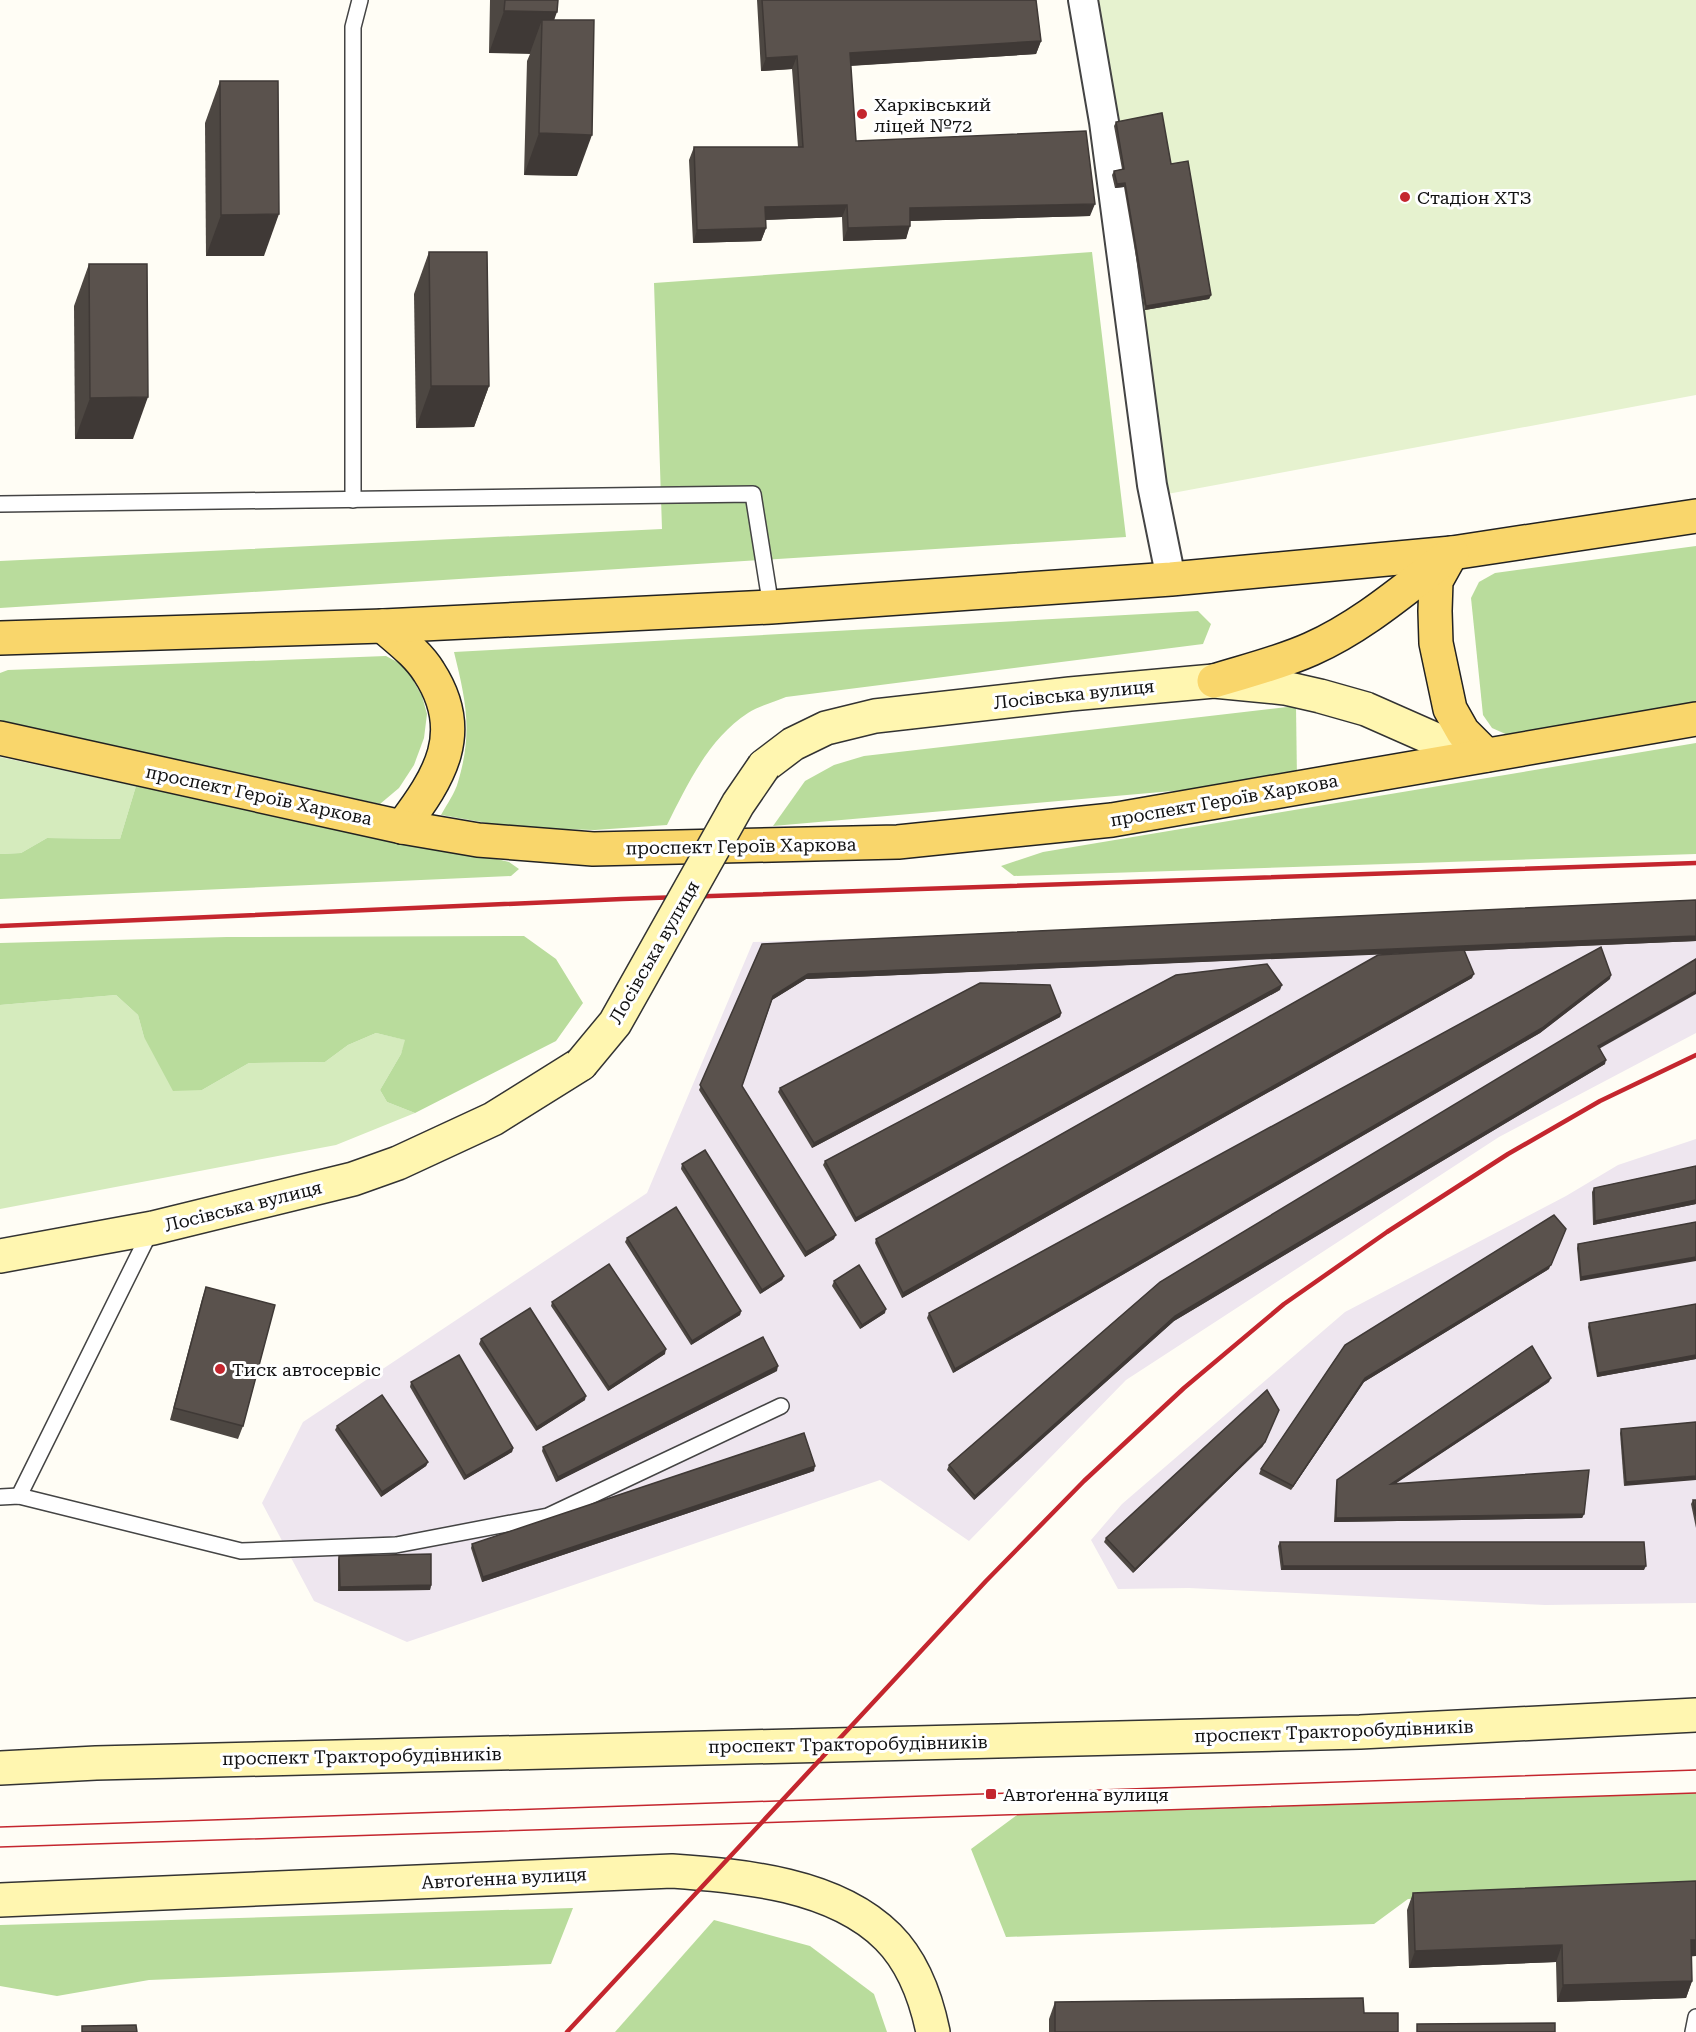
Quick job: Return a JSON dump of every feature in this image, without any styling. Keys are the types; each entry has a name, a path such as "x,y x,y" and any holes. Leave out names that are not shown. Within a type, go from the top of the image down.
{"main road":[{"path":"0,638 383,626 771,607 1172,579 1452,553 1696,516"},
{"path":"1214,681 1310,650 1339,635 1369,616 1452,553"},
{"path":"1452,553 1436,581 1436,643 1450,709 1463,732 1485,755"},
{"path":"383,626 412,651 429,671 444,701 448,729 445,756 426,795 402,827"},
{"path":"0,655 51,635"},
{"name":"Лосівська вулиця","path":"0,1256 153,1228 353,1179 398,1163 493,1119 581,1064 615,1023 738,804 764,766 793,744 826,728 875,716 1070,694 1214,681 1285,688 1320,696 1366,709 1434,740 1485,755"},
{"name":"проспект Героїв Харкова","path":"0,738 402,827 478,840 593,849 898,842 1112,820 1696,719"},
{"name":"проспект Тракторобудівників","path":"0,1768 96,1763 1360,1732 1696,1715"},
{"name":"Автоґенна вулиця","path":"0,1900 672,1871 726,1876 794,1888 852,1911 871,1923 889,1938 905,1959 921,1990 933,2032"}],"street":[{"path":"1083,0 1104,122 1152,485 1172,579"}],"lane":[{"path":"353,500 353,27 360,0"},
{"path":"0,504 753,494 771,607"},
{"path":"19,1496 153,1228"},
{"path":"0,1497 19,1496 241,1551 396,1545 548,1516 781,1406"},
{"path":"1693,2032 1696,2017"}],"shaded area":[{"path":"1696,911 1696,1033 1499,1137 1126,1380 969,1541 880,1480 407,1642 314,1601 262,1503 303,1422 647,1193 753,942"},
{"path":"1696,1139 1696,1603 1545,1605 1189,1588 1118,1589 1091,1540 1122,1504 1345,1312 1566,1196 1618,1165"}],"green space":[{"name":"Стадіон ХТЗ","path":"1083,0 1696,0 1696,395 1162,495"},
{"path":"1092,252 1126,537 0,608 0,561 662,529 654,283"},
{"path":"1696,546 1696,704 1510,736 1492,728 1483,715 1471,598 1479,582 1495,573"},
{"path":"1198,611 1211,624 1203,644 786,697 762,706 734,723 722,735 700,763 667,825 595,830 515,828 441,815 457,786 465,747 466,717 454,652"},
{"path":"386,656 405,666 422,696 427,714 424,738 414,765 399,788 380,804 0,722 0,673 8,670"},
{"path":"1296,706 1297,780 773,826 805,781 834,765 864,756"},
{"path":"1696,743 1696,854 1014,876 1001,866 1043,852"},
{"path":"0,757 136,786 120,839 47,838 21,853 0,854"},
{"path":"136,786 485,856 509,862 519,869 511,876 0,899 0,854 21,853 47,838 120,839"},
{"path":"524,936 556,959 583,1003 556,1041 415,1113 387,1102 380,1090 401,1054 405,1040 376,1033 348,1045 325,1062 249,1063 202,1090 173,1091 144,1037 138,1015 116,995 0,1005 0,943 227,937"},
{"path":"116,995 138,1015 144,1037 202,1090 249,1063 325,1062 348,1045 376,1033 406,1040 401,1054 380,1090 387,1102 415,1113 336,1145 0,1209 0,1005"},
{"path":"1696,1793 1696,1888 1694,1886 1408,1899 1374,1924 1006,1937 971,1849 1017,1815"},
{"path":"573,1908 551,1964 149,1980 57,1996 0,1986 0,1925"},
{"path":"714,1920 810,1946 874,1994 887,2032 615,2032"}],"building":[{"path":"505,0 558,0 557,12 504,11"},
{"path":"762,0 1036,0 1041,41 850,53 856,141 1086,131 1095,204 910,208 910,226 848,228 847,205 765,207 766,228 697,230 694,147 803,147 797,56 766,58"},
{"path":"542,20 594,20 592,135 539,133"},
{"path":"220,81 278,81 279,214 221,215"},
{"path":"1162,113 1171,164 1188,161 1211,295 1146,306 1125,183 1117,184 1114,171 1124,169 1116,122"},
{"path":"429,252 487,252 489,386 431,386"},
{"path":"89,264 147,264 148,397 90,398"},
{"path":"1696,900 1696,936 808,974 773,996 742,1086 836,1235 806,1252 700,1085 762,944"},
{"path":"1601,947 1611,975 1542,1028 955,1369 929,1313"},
{"path":"1464,950 1474,974 903,1293 876,1239 1378,955"},
{"path":"1696,959 1696,991 1598,1046 1606,1060 1175,1316 975,1496 949,1465 1160,1282"},
{"path":"1267,964 1282,985 856,1218 825,1161 1176,975"},
{"path":"980,983 1050,985 1061,1013 814,1143 780,1088"},
{"path":"705,1150 784,1276 762,1290 682,1164"},
{"path":"1696,1166 1696,1200 1595,1221 1594,1188"},
{"path":"676,1207 741,1311 692,1341 627,1238"},
{"path":"1554,1215 1566,1229 1551,1265 1365,1378 1293,1486 1261,1469 1345,1345"},
{"path":"1696,1222 1696,1257 1581,1277 1578,1244"},
{"path":"609,1264 666,1349 609,1387 552,1302"},
{"path":"859,1265 886,1309 862,1325 834,1281"},
{"name":"Тиск автосервіс","path":"206,1287 275,1305 243,1426 174,1408"},
{"path":"1696,1304 1696,1355 1598,1373 1589,1323"},
{"path":"530,1308 586,1396 537,1427 481,1339"},
{"path":"763,1337 778,1366 558,1477 543,1447"},
{"path":"1532,1346 1551,1378 1391,1484 1589,1470 1584,1514 1336,1518 1337,1480"},
{"path":"459,1355 513,1448 466,1476 411,1382"},
{"path":"1267,1390 1279,1410 1265,1442 1135,1569 1106,1538"},
{"path":"382,1395 428,1462 382,1492 337,1426"},
{"path":"1696,1422 1696,1476 1626,1482 1621,1429"},
{"path":"804,1433 815,1466 483,1577 472,1544"},
{"path":"1693,1500 1696,1500 1696,1516"},
{"path":"1280,1542 1644,1542 1646,1566 1283,1566"},
{"path":"431,1554 431,1585 340,1587 339,1556"},
{"path":"1696,1881 1696,1940 1691,1940 1692,1981 1563,1985 1562,1945 1415,1951 1413,1893"},
{"path":"1363,1998 1364,2013 1398,2013 1398,2032 1055,2032 1055,2002"},
{"path":"1555,2023 1555,2032 1417,2032 1417,2024"},
{"path":"136,2025 137,2032 82,2032 82,2026"}],"tram line":[{"path":"0,1827 1696,1770"},
{"path":"0,1847 1696,1793"}],"railway":[{"path":"0,926 622,899 1696,863"},
{"path":"567,2032 986,1581 1084,1481 1184,1388 1284,1304 1387,1232 1508,1154 1600,1101 1696,1055"}],"place":[{"name":"Харківський ліцей №72","path":"862,114"},
{"name":"Стадіон ХТЗ","path":"1405,197"},
{"name":"Тиск автосервіс","path":"220,1369"},
{"name":"Автоґенна вулиця","path":"991,1794"}]}
